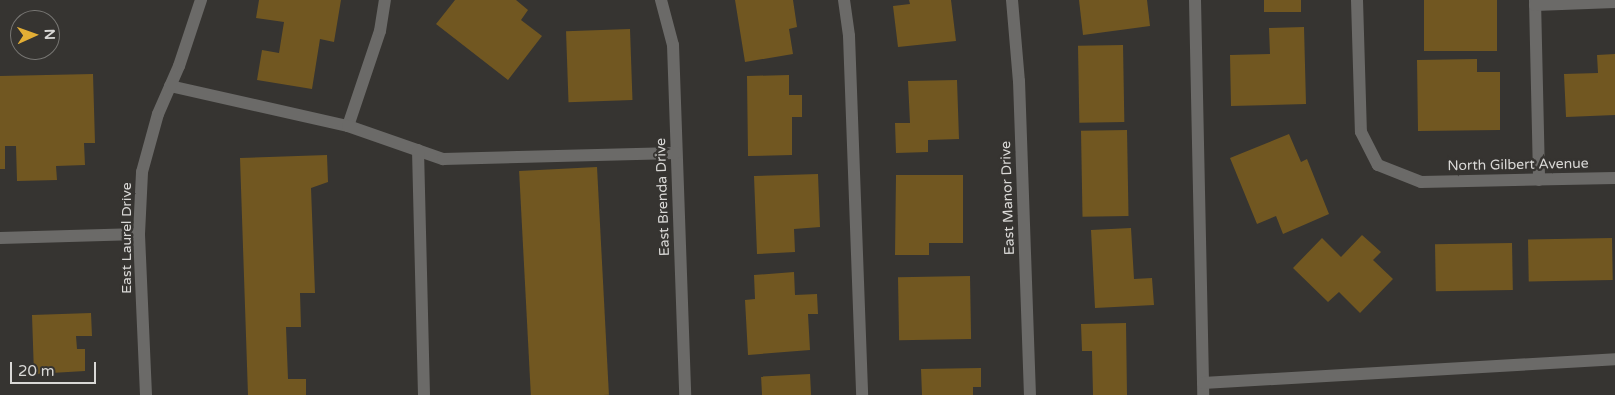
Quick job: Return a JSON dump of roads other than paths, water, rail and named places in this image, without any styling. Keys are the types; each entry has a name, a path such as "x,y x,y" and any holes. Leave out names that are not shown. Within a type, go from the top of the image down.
{"street":[{"name":"East Laurel Drive","path":"146,395 139,234 142,172 158,114 201,0"},
{"path":"348,126 380,31 385,0"},
{"name":"East Brenda Drive","path":"661,0 673,45 684,395"},
{"path":"844,0 850,64 862,395"},
{"name":"East Manor Drive","path":"1012,0 1019,81 1030,395"},
{"path":"1195,0 1203,389 1615,359"},
{"name":"North Gilbert Avenue","path":"1357,0 1361,132 1378,164 1421,182 1615,178"},
{"path":"1539,180 1535,2 1615,2"},
{"path":"170,86 348,126 443,159 676,153"},
{"path":"418,150 424,395"},
{"path":"0,238 139,234"}]}
